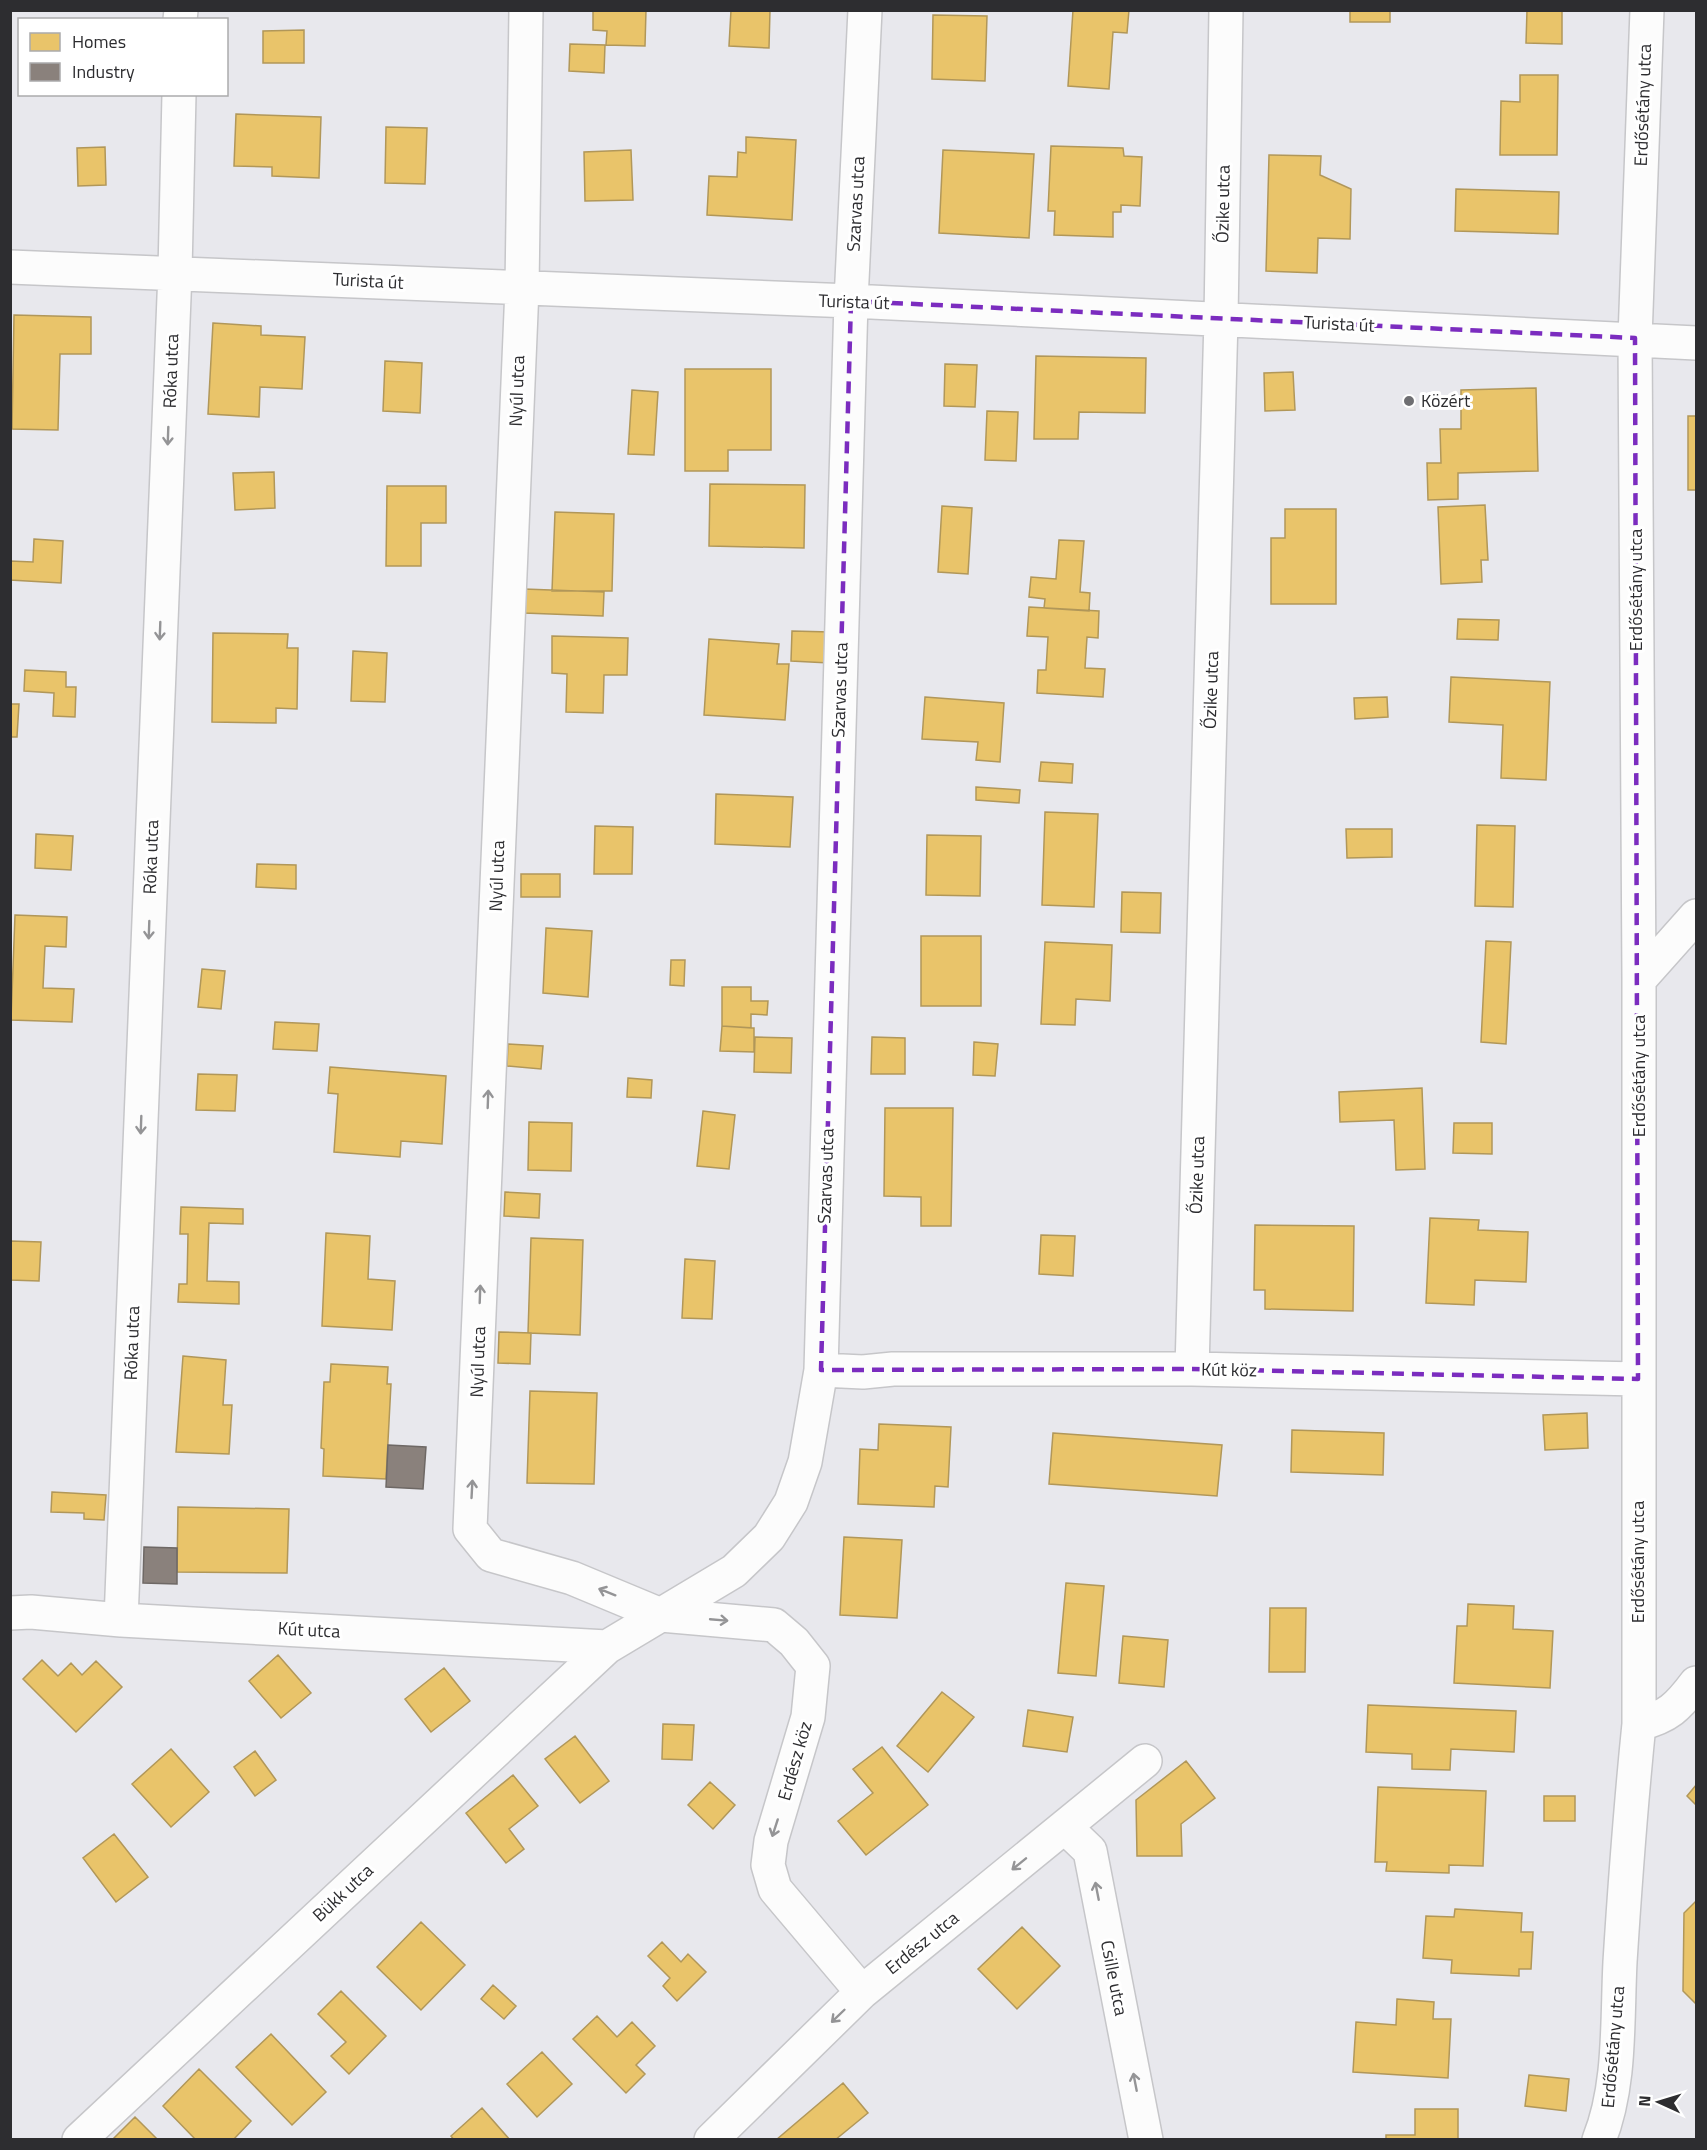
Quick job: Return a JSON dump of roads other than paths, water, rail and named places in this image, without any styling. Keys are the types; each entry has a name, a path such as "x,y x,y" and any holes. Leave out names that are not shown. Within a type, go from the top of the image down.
{"street":[{"name":"Nyúl utca","path":"526,10 522,288 470,1529 491,1555 572,1578 661,1615"},
{"name":"Szarvas utca","path":"661,1615 734,1571 769,1538 791,1502 805,1462 821,1370 851,301 865,10"},
{"name":"Őzike utca","path":"1192,1369 1221,319 1226,10"},
{"name":"Erdősétány utca","path":"1599,2139 1606,2124 1615,2066 1627,1846 1639,1724 1639,980 1635,338 1647,10"},
{"name":"Róka utca","path":"121,1620 175,272 179,96"},
{"name":"Turista út","path":"10,267 851,301 1635,338 1696,343"},
{"path":"1639,980 1696,915"},
{"name":"Kút köz","path":"821,1370 863,1372 893,1369 1192,1369 1638,1379"},
{"name":"Kút utca","path":"10,1613 31,1612 121,1620 607,1647"},
{"name":"Bükk utca","path":"79,2139 607,1647 661,1615"},
{"name":"Erdész köz","path":"661,1615 774,1625 794,1642 813,1666 808,1717 771,1841 768,1865 775,1889 862,1992"},
{"path":"1639,1724 1661,1719 1681,1703 1696,1683"},
{"name":"Erdész utca","path":"711,2139 862,1992 1145,1761"},
{"name":"Csille utca","path":"1065,1827 1090,1851 1146,2139"}],"place":[{"name":"Közért","path":"1409,401"}]}
